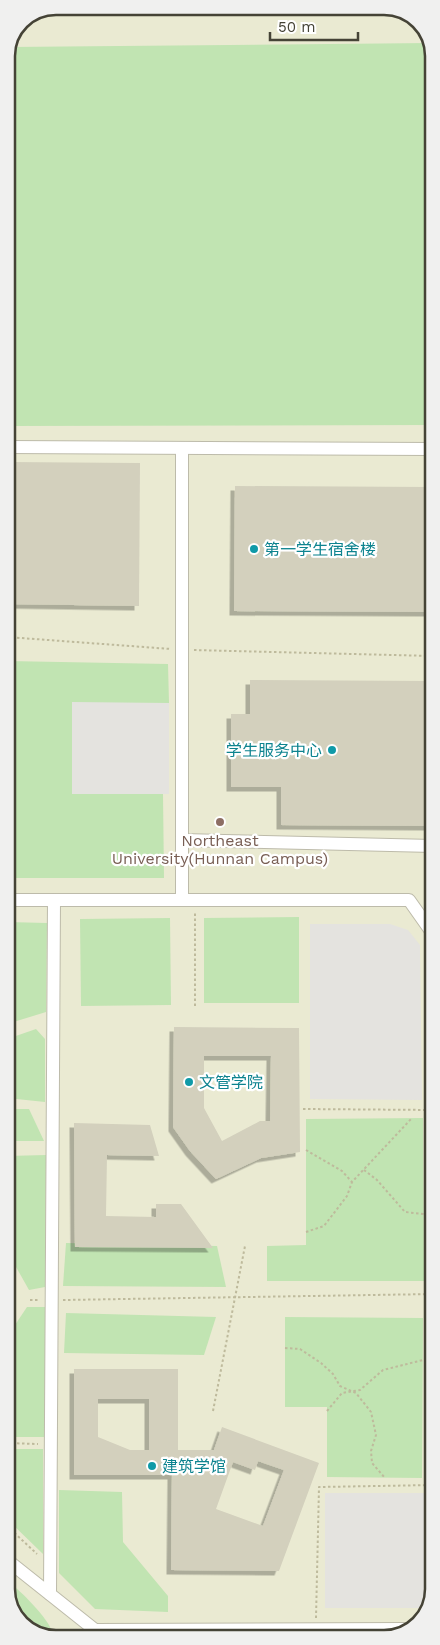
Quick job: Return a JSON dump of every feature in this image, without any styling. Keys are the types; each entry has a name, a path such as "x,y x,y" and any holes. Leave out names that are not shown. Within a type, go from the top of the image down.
{"lane":[{"path":"15,447 425,449"},
{"path":"182,448 182,840 189,900"},
{"path":"182,840 425,846"},
{"path":"15,900 409,900 425,923"},
{"path":"50,1594 54,900"},
{"path":"15,1566 95,1630 392,1629"}],"path":[{"path":"15,638 182,650 425,656"},
{"path":"189,900 194,1006"},
{"path":"303,1109 425,1110"},
{"path":"306,1232 324,1226 347,1196 352,1182 412,1118"},
{"path":"306,1150 342,1172 352,1182"},
{"path":"364,1170 377,1180 405,1212 424,1214"},
{"path":"214,1411 245,1246"},
{"path":"30,1300 425,1294"},
{"path":"285,1348 300,1349 321,1362 333,1374 340,1386 356,1393 371,1412 376,1435 370,1451 372,1462 385,1478"},
{"path":"327,1411 342,1393 360,1390 383,1370 423,1360"},
{"path":"15,1443 51,1444"},
{"path":"315,1629 319,1487 425,1485"},
{"path":"15,1533 50,1566"}],"shaded area":[{"name":"Northeast University(Hunnan Campus)","path":"387,15 400,18 411,25 420,36 424,48 425,1589 420,1610 409,1622 397,1628 384,1630 53,1630 40,1627 29,1620 20,1610 17,1602 15,1589 15,56 18,40 22,33 33,22 48,16"},
{"path":"72,702 169,703 169,794 72,794"},
{"path":"310,924 390,924 408,930 420,945 422,1100 310,1099"},
{"path":"325,1493 425,1493 425,1589 421,1608 325,1608"}],"green space":[{"path":"423,43 425,56 425,425 15,426 16,47"},
{"path":"15,661 168,664 169,703 72,703 72,794 163,794 164,878 15,878"},
{"path":"299,917 299,1003 204,1003 204,918"},
{"path":"170,918 171,1005 81,1006 80,919"},
{"path":"15,922 47,923 46,1012 15,1022"},
{"path":"36,1029 45,1039 45,1102 15,1099 15,1036"},
{"path":"15,1109 29,1109 44,1141 15,1141"},
{"path":"423,1118 424,1281 267,1281 267,1246 306,1245 306,1119"},
{"path":"46,1155 45,1287 29,1290 15,1265 15,1156"},
{"path":"66,1243 217,1246 226,1287 63,1286"},
{"path":"27,1307 45,1307 45,1437 15,1437 15,1325"},
{"path":"66,1313 216,1317 204,1355 64,1353"},
{"path":"285,1317 423,1318 422,1478 327,1477 327,1407 285,1407"},
{"path":"15,1449 43,1449 43,1554 15,1527"},
{"path":"59,1490 122,1492 123,1542 168,1596 168,1612 95,1609 59,1573"},
{"path":"15,1588 27,1599 51,1630 40,1627 25,1616 17,1602"}],"building":[{"path":"15,462 140,463 139,606 15,604"},
{"name":"第一学生宿舍楼","path":"235,486 425,487 425,612 234,611"},
{"name":"学生服务中心","path":"250,680 425,681 425,826 281,825 281,787 231,787 231,714 250,714"},
{"name":"文管学院","path":"174,1027 299,1028 300,1152 261,1158 216,1179 190,1151 173,1127","holes":["204,1056 271,1056 270,1121 260,1121 222,1141 204,1108"]},
{"path":"74,1123 150,1125 159,1156 107,1155 106,1216 156,1217 156,1204 181,1204 213,1248 75,1247"},
{"name":"建筑学馆","path":"74,1369 178,1369 178,1450 214,1450 222,1427 319,1463 279,1571 171,1570 172,1475 74,1475","holes":["98,1399 149,1399 149,1450 130,1450 98,1437","258,1461 284,1470 263,1526 216,1509 233,1462 255,1470"]}],"place":[{"name":"第一学生宿舍楼","path":"254,549"},
{"name":"学生服务中心","path":"332,750"},
{"name":"Northeast University(Hunnan Campus)","path":"220,822"},
{"name":"文管学院","path":"189,1082"},
{"name":"建筑学馆","path":"152,1466"}]}
